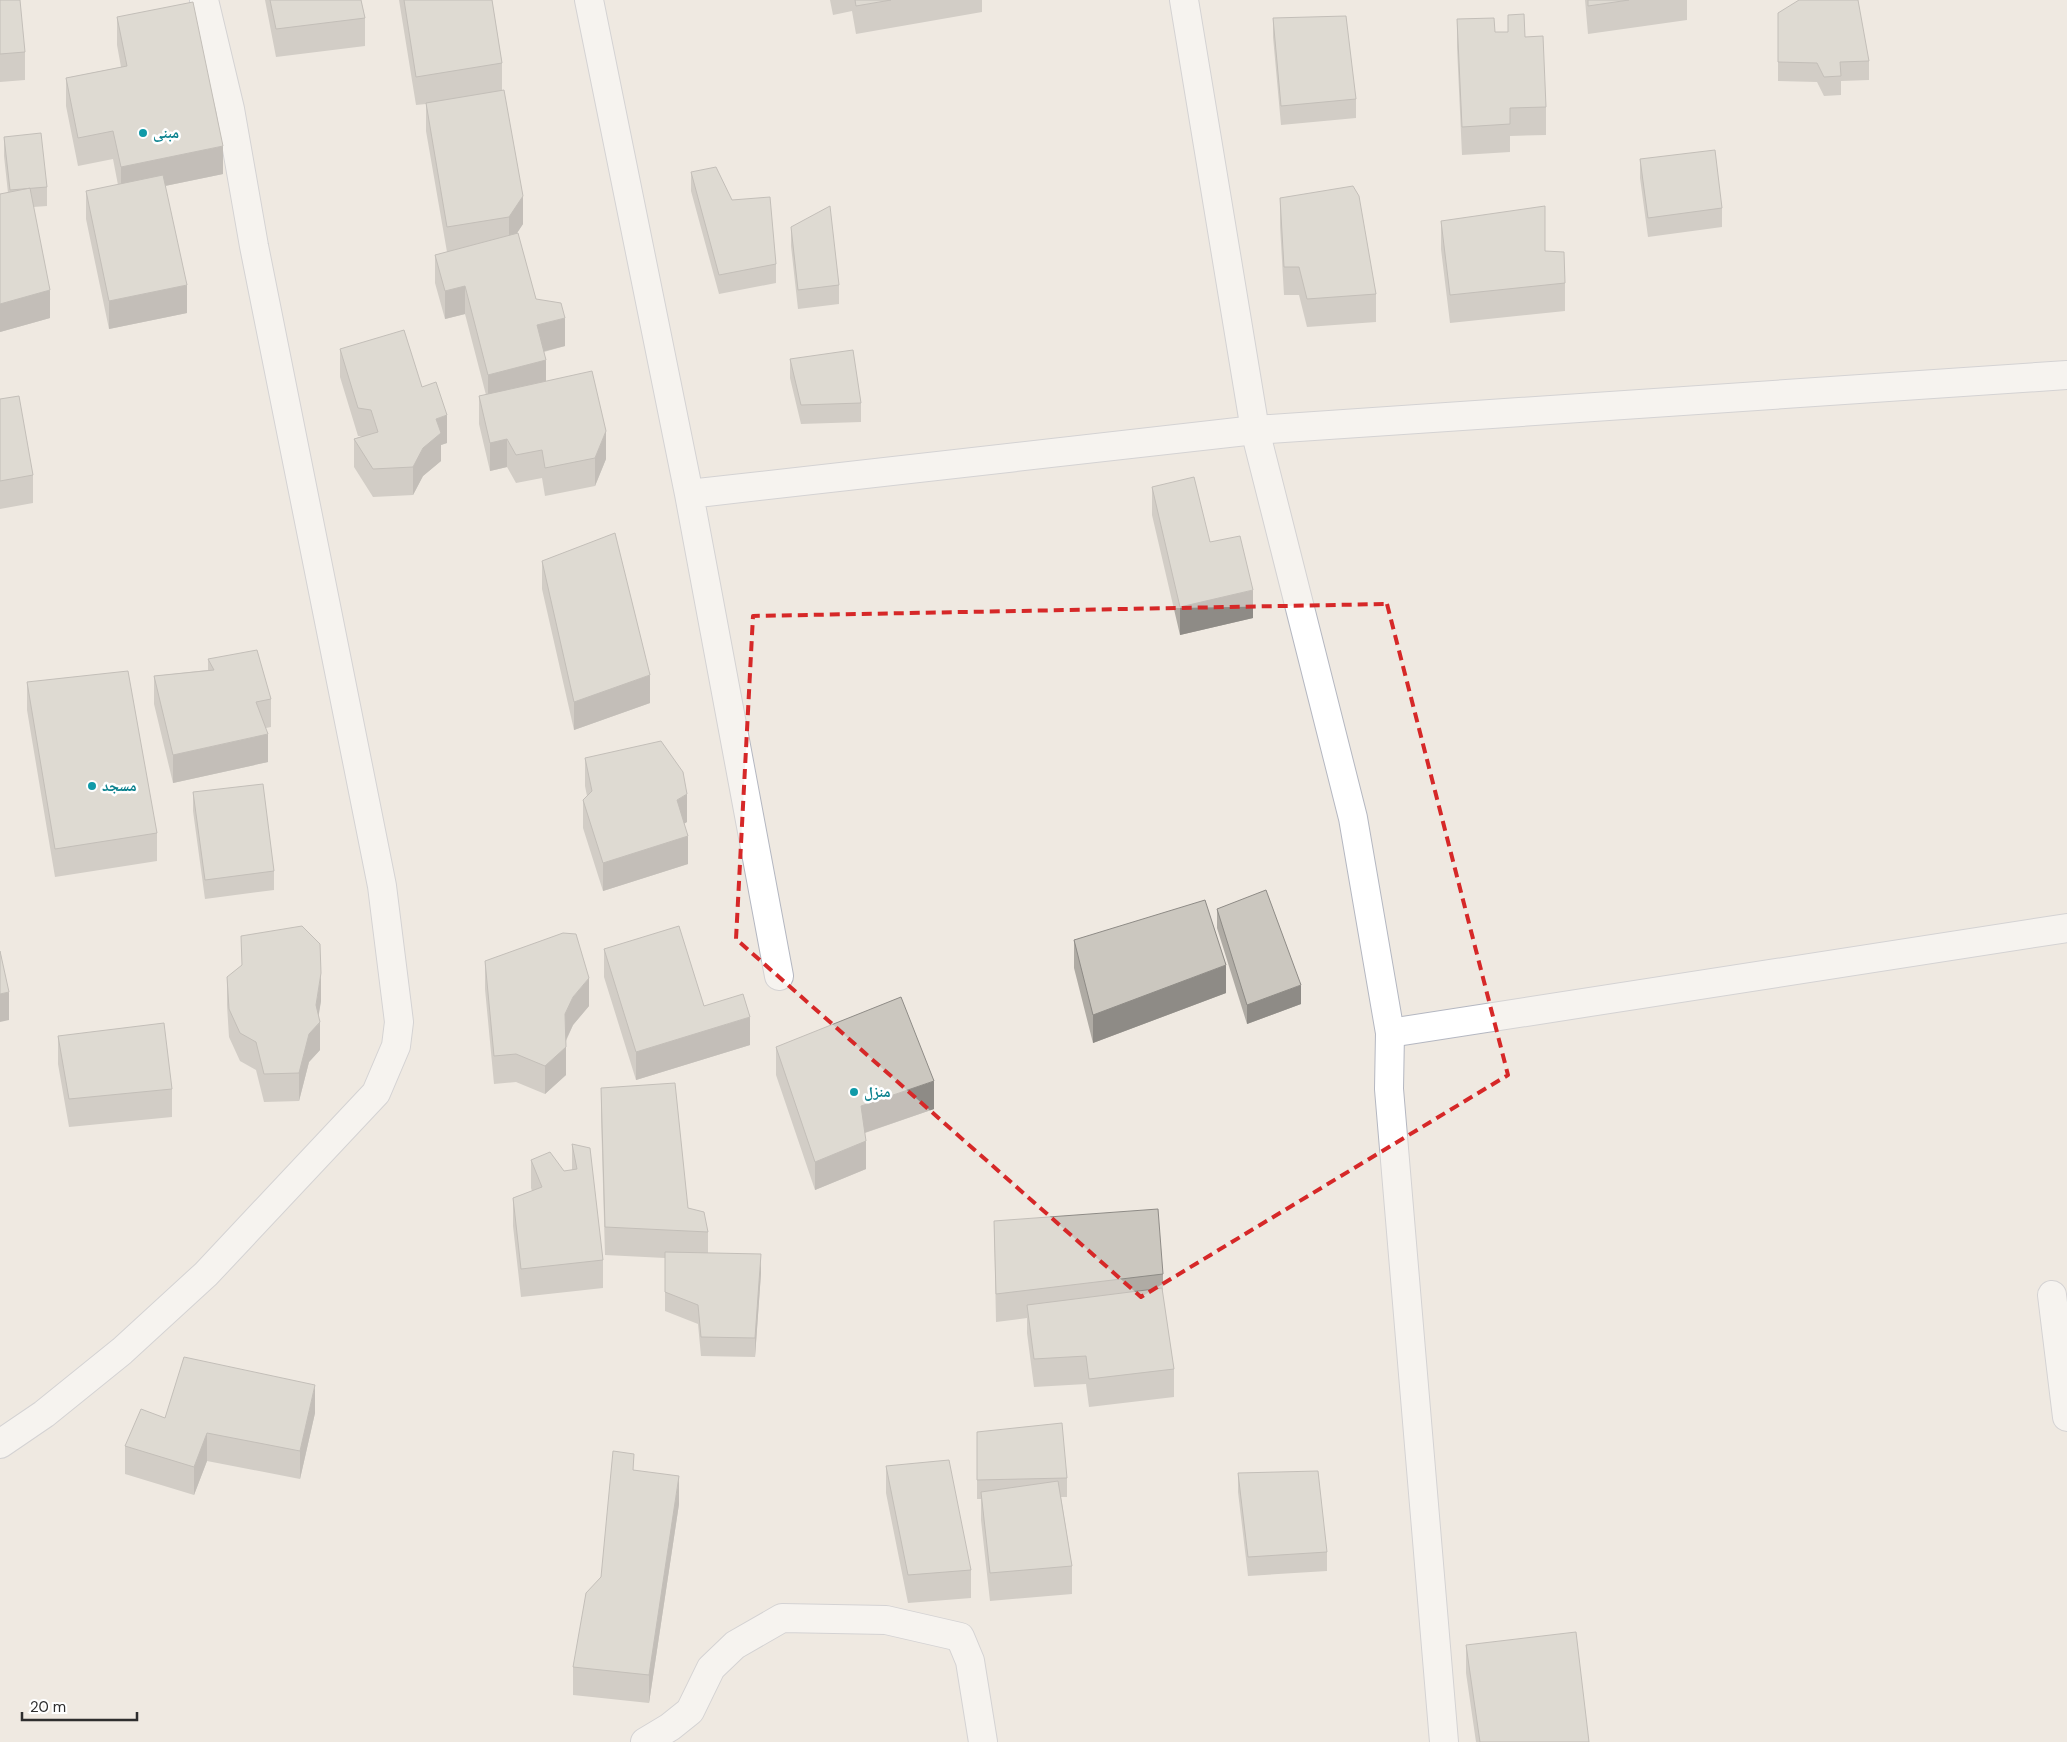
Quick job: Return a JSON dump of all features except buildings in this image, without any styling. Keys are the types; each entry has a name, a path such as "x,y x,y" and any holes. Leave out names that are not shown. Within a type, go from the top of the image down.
{"street":[{"path":"0,1444 44,1414 122,1351 206,1274 376,1094 396,1046 399,1022 382,886 254,246 230,109 204,0"},
{"path":"589,0 689,494 779,976"},
{"path":"1184,0 1255,430 1353,818 1390,1033 1389,1089 1444,1742"},
{"path":"689,494 1255,430 2067,375"},
{"path":"1390,1033 2067,928"},
{"path":"2052,1295 2067,1417"},
{"path":"645,1742 670,1727 690,1711 711,1668 735,1645 782,1618 886,1620 960,1637 970,1661 983,1742"}],"highlighted area":[{"path":"1387,604 1508,1075 1141,1297 736,939 753,616"}],"place":[{"name":"مبنى","path":"143,133"},
{"name":"مسجد","path":"92,786"},
{"name":"منزل","path":"854,1092"}]}
